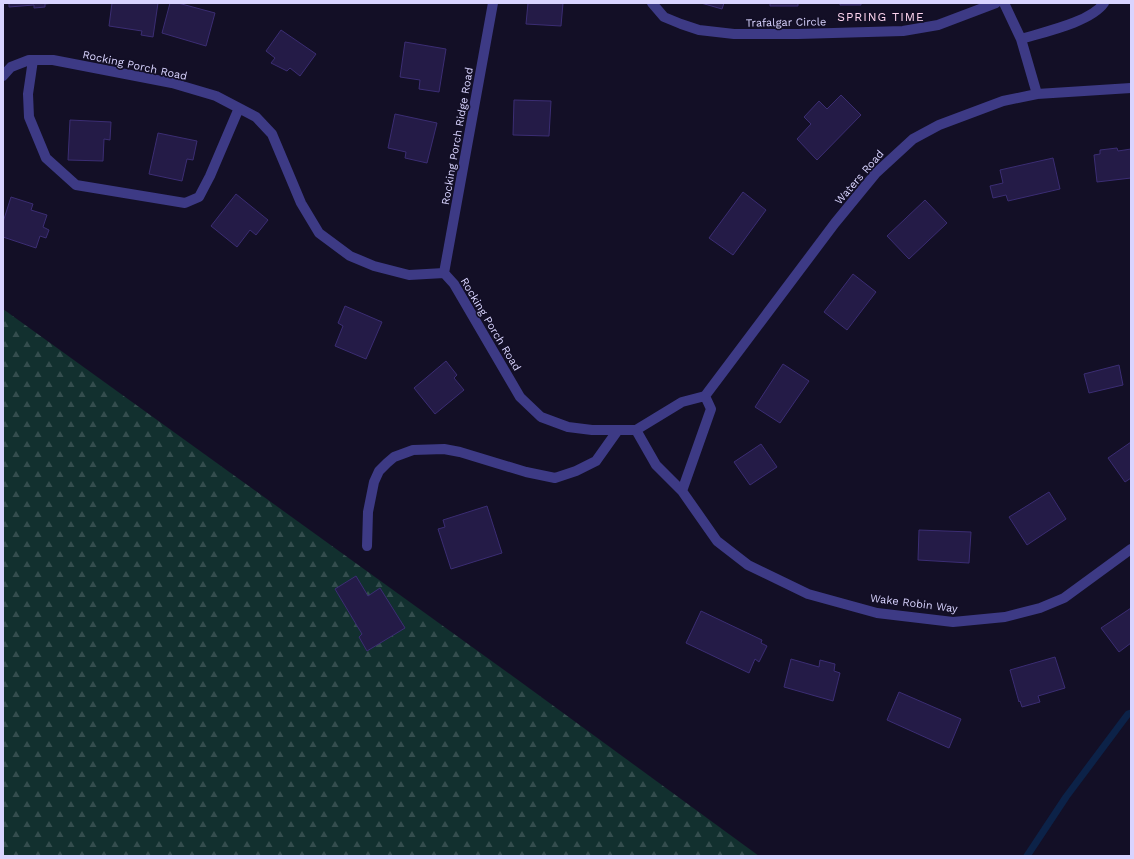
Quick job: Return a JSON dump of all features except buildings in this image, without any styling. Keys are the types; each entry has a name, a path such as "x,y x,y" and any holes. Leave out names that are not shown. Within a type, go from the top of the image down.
{"street":[{"name":"Rocking Porch Ridge Road","path":"444,273 493,3"},
{"name":"Trafalgar Circle","path":"652,3 664,17 699,30 734,34 798,34 903,31 938,25 996,3"},
{"path":"1004,3 1021,39 1037,94"},
{"path":"1021,39 1084,19 1101,8 1104,3"},
{"name":"Rocking Porch Road","path":"3,76 11,67 29,60 53,60 172,83 216,96 256,117 272,134 301,203 319,233 350,256 374,266 409,275 444,273 454,284 520,397 541,417 568,427 592,430 636,430"},
{"path":"33,60 28,94 29,117 46,158 76,185 185,203 199,197 210,176 239,108"},
{"name":"Waters Road","path":"705,396 876,173 913,139 939,125 1003,101 1037,94 1131,88"},
{"path":"636,430 682,402 705,396 711,410 682,490"},
{"path":"367,546 368,512 374,482 379,471 394,457 413,450 444,449 460,452 526,472 556,478 576,471 596,461 618,430"},
{"name":"Wake Robin Way","path":"636,430 656,466 682,490 717,541 748,565 808,594 877,613 953,622 1005,617 1033,610 1064,598 1131,549"}],"green space":[{"path":"3,309 518,680 759,856 3,856"}],"waterway":[{"path":"1027,856 1066,797 1128,714 1131,713"}],"district":[{"name":"SPRING TIME","path":"881,17"}]}
